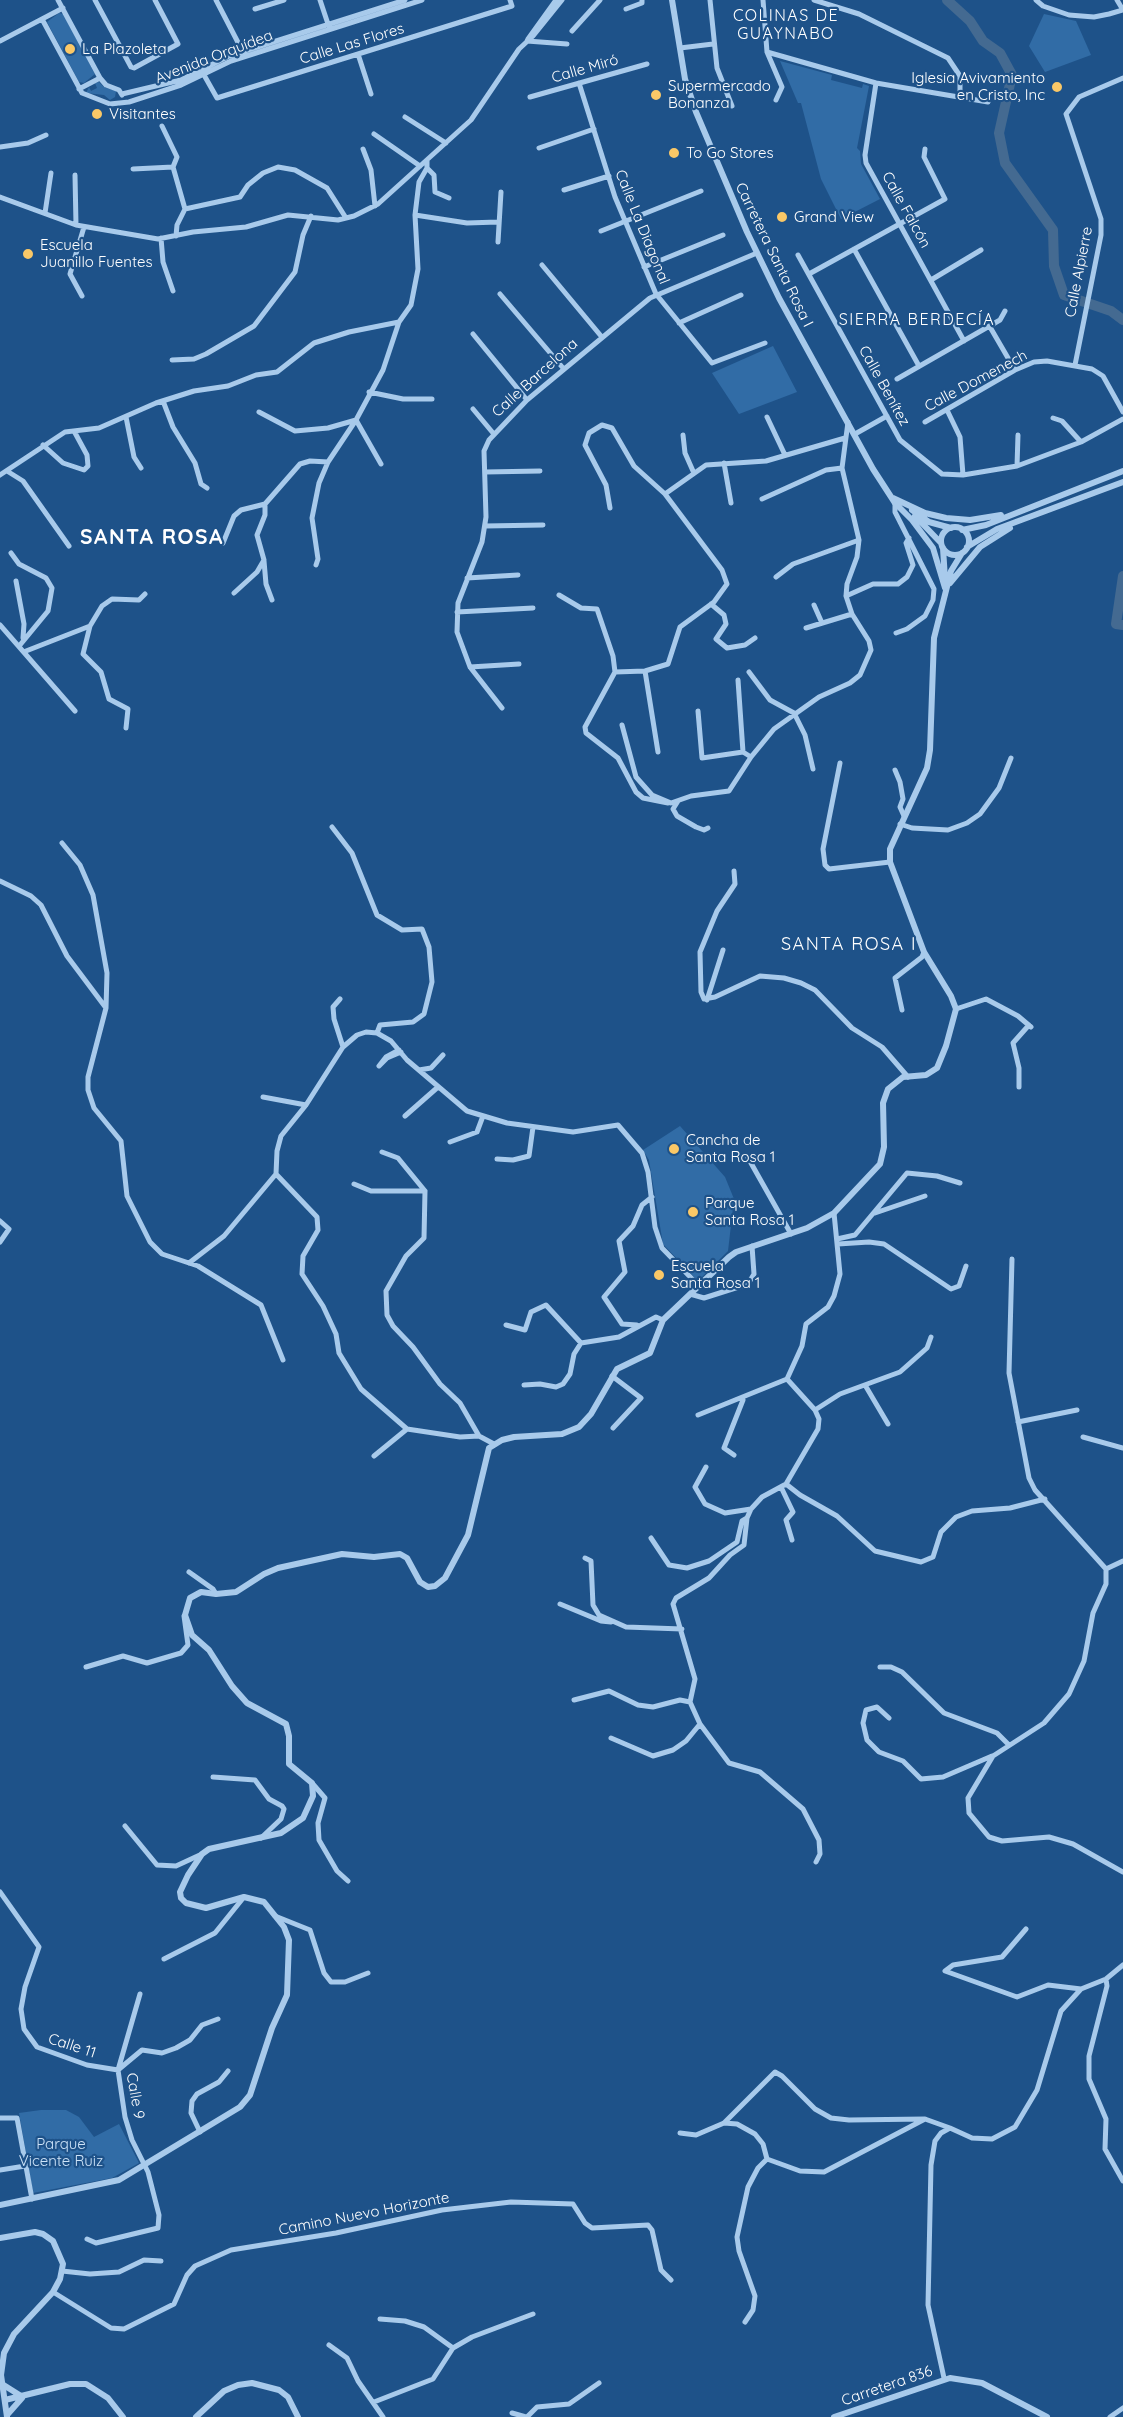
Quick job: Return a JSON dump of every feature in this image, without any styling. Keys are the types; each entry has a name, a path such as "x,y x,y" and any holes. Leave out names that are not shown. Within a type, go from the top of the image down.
{"street":[{"path":"58,0 100,78 122,94 118,101"},
{"path":"95,0 131,67 137,68 171,49 177,42 155,0"},
{"path":"216,0 244,54"},
{"path":"255,9 284,0"},
{"path":"320,0 329,26"},
{"name":"Avenida Orquídea","path":"122,94 188,78 244,54 408,1 422,0"},
{"name":"Calle Las Flores","path":"204,75 217,98 512,6 510,0"},
{"path":"0,197 76,225 160,238 246,227 288,215 330,220 346,218 375,206 471,120 556,0"},
{"path":"527,40 562,0"},
{"path":"572,31 600,0"},
{"path":"626,9 642,3 642,0"},
{"name":"Carretera Santa Rosa I","path":"674,0 680,48 696,112 757,253 778,298 894,500 933,548 946,592"},
{"path":"710,0 717,68 732,106"},
{"path":"763,0 767,52 782,87 776,100"},
{"path":"814,0 859,14 948,58 960,76 960,98"},
{"path":"1036,0 1055,11 1082,17 1094,17 1123,10 1117,0"},
{"path":"0,41 63,8"},
{"path":"42,19 79,89 100,78"},
{"path":"527,40 567,44"},
{"path":"680,48 713,44"},
{"path":"767,52 876,82 988,102"},
{"name":"Avenida Orquídea","path":"79,89 85,96 99,98 108,104 118,101 129,102 204,75 244,54"},
{"path":"358,54 371,94"},
{"name":"Calle Miró","path":"530,97 646,64"},
{"name":"Calle Alpierre","path":"1075,365 1101,235 1101,219 1066,114 1079,97 1123,78"},
{"name":"Calle Falcón","path":"876,82 865,155 866,163 964,341"},
{"name":"Calle La Diagonal","path":"579,83 625,221 656,294 712,363 765,343"},
{"path":"405,117 446,143"},
{"path":"162,126 177,157 173,167 185,209 177,225 176,237"},
{"path":"539,148 594,129"},
{"path":"374,134 420,166"},
{"path":"0,147 28,143 46,135"},
{"path":"809,274 945,199 924,157 925,148"},
{"path":"363,149 371,170 375,206"},
{"path":"316,565 318,559 312,518 319,483 328,462 356,420 369,392 383,370 399,322 411,305 418,269 415,215 420,177 427,168 427,160"},
{"path":"132,169 173,167"},
{"path":"185,209 240,197 256,178 278,167 295,170 327,188 346,218"},
{"path":"427,168 434,175 435,192 449,198"},
{"path":"45,213 51,173"},
{"path":"75,175 76,225"},
{"path":"564,190 609,176"},
{"path":"601,231 701,191"},
{"path":"498,242 501,192"},
{"path":"415,215 467,223 498,222"},
{"path":"172,360 194,359 254,326 295,272 303,235 311,216"},
{"path":"82,296 70,274 84,227"},
{"path":"644,267 723,235"},
{"path":"160,238 163,262 173,291"},
{"path":"854,249 919,366"},
{"path":"931,280 981,250"},
{"name":"Calle Barcelona","path":"502,708 470,667 460,645 458,612 467,578 482,542 484,451 494,433 527,399 563,368 656,294 757,253"},
{"name":"Calle Benítez","path":"798,255 900,440 935,469 947,475 963,475 1017,466 1082,442 1123,419"},
{"path":"542,265 601,336"},
{"path":"500,294 563,368"},
{"path":"679,323 741,295"},
{"path":"897,379 990,327 1000,320 1005,311"},
{"path":"0,475 57,436 99,428 163,401 228,386 256,375 277,372 314,343 349,332 399,322"},
{"path":"990,327 1015,370"},
{"path":"473,334 527,399"},
{"name":"Calle Domenech","path":"924,422 1015,370 1034,362 1047,361 1075,365"},
{"path":"1075,365 1092,369 1103,376 1123,412"},
{"path":"369,392 403,399 432,399"},
{"path":"163,401 173,427 195,463 201,484 207,488"},
{"path":"473,409 494,433"},
{"path":"947,410 960,437 963,475"},
{"path":"259,412 295,431 328,428 356,420"},
{"path":"855,434 887,416"},
{"path":"126,417 134,457 141,468"},
{"path":"767,417 785,455"},
{"path":"1053,418 1062,421 1082,442"},
{"path":"356,420 381,464"},
{"path":"559,595 581,608 597,609 613,656 615,672 588,721 586,733 618,758 636,792 643,798 671,803 691,796 729,791 751,756 774,729 819,697 850,683 866,665 871,650 869,641 852,614 846,596 847,584 857,557 859,540 842,468 848,422"},
{"path":"610,508 606,485 585,445 589,433 602,425 612,428 634,466 665,494 722,570 727,584 711,604 680,627 668,664 645,671 615,672"},
{"path":"43,445 63,462 84,470 88,466 87,455 74,431"},
{"path":"683,435 685,453 693,471"},
{"path":"1017,466 1018,435"},
{"path":"665,494 693,471 706,465 766,461 845,438"},
{"path":"223,543 234,516 242,510 265,504 300,464 310,461 328,462"},
{"path":"724,463 731,503"},
{"path":"762,499 826,471 842,468"},
{"path":"7,471 23,481 69,546"},
{"path":"485,472 540,471"},
{"path":"946,592 942,545 943,535 951,528 962,530 980,527 1123,471"},
{"path":"86,1667 123,1656 147,1663 181,1653 188,1645 185,1615 187,1605 195,1594 236,1592 278,1568 342,1554 374,1557 400,1554 407,1558 420,1582 428,1587 435,1586 445,1578 468,1536 485,1455 494,1444 514,1437 572,1432 591,1414 612,1376 624,1365 650,1353 663,1320 736,1252 791,1234 834,1213 880,1164 884,1147 884,1095 891,1086 908,1077 926,1075 937,1068 946,1046 956,1009 951,996 924,952 890,862 890,849 927,768 930,750 934,638 951,571 967,547 997,529 1123,482"},
{"path":"896,633 908,630 925,616 934,596 931,578 895,512 894,500 925,513 946,518 970,520 1014,513"},
{"name":"Carretera Santa Rosa I","path":"894,500 929,522 951,528"},
{"name":"Carretera Santa Rosa I","path":"894,500 929,528 942,545"},
{"path":"265,504 265,515 257,535 264,560 266,584 272,600"},
{"path":"946,592 962,566 980,547 1018,523"},
{"path":"484,526 543,525"},
{"path":"962,530 968,536 967,547"},
{"path":"846,596 873,584 897,584 907,577 913,565 906,543 909,538"},
{"path":"776,577 793,564 859,540"},
{"path":"942,545 951,555 962,553"},
{"path":"11,553 19,564 46,578 52,588 48,611 20,645"},
{"path":"234,593 257,572 264,560"},
{"path":"467,578 518,575"},
{"path":"16,581 25,631 20,645"},
{"path":"126,728 129,718 128,709 109,699 101,672 83,654 90,626 97,611 112,599 139,600 145,594"},
{"path":"711,604 724,615 726,624 716,639 727,648 745,645 755,638"},
{"path":"814,605 822,623"},
{"path":"458,612 533,608"},
{"path":"806,628 852,614"},
{"path":"0,625 26,651 75,711"},
{"path":"26,651 90,626"},
{"path":"470,667 519,664"},
{"path":"645,671 658,752"},
{"path":"749,672 770,700 794,713 805,735 813,770"},
{"path":"738,680 743,752"},
{"path":"698,711 702,758 743,752 751,756"},
{"path":"622,725 636,777 646,790 671,803"},
{"path":"900,824 912,828 948,830 968,823 980,814 999,788 1011,758"},
{"path":"840,763 823,849 825,865 829,868 890,862"},
{"path":"896,770 903,799 900,807 904,816"},
{"path":"678,801 673,809 677,816 696,827 704,830 708,828"},
{"path":"332,827 352,853 377,915 402,930 422,929 429,947 432,982 424,1014 413,1022 380,1025 377,1033"},
{"path":"62,843 80,865 93,895 107,973 106,1008 88,1077 88,1090 94,1108 121,1141 127,1196 150,1242 162,1254 189,1263 261,1305 283,1360"},
{"path":"707,1000 702,992 700,952 706,933 735,884 734,870"},
{"path":"0,881 31,896 41,905 67,956 106,1008"},
{"path":"707,1000 723,950"},
{"path":"902,1010 895,978 922,957 924,952"},
{"path":"707,1000 760,976 801,982 815,990 852,1028 882,1047 908,1077"},
{"path":"340,999 333,1007 343,1047"},
{"path":"956,1009 986,999 1030,1026 1012,1042 1019,1068 1019,1087"},
{"path":"189,1263 224,1236 276,1174 277,1151 281,1136 306,1106 343,1047 357,1035 366,1032 377,1033 391,1041 419,1070 467,1111 533,1128 573,1132 618,1125 642,1153 652,1197 655,1227 662,1248 699,1286"},
{"path":"419,1070 431,1068 443,1055"},
{"path":"405,1116 438,1087"},
{"path":"262,1097 306,1106"},
{"path":"450,1142 477,1132 483,1116"},
{"path":"497,1159 513,1160 529,1156 533,1128"},
{"path":"382,1152 398,1158 425,1191 424,1238 406,1257 386,1291 387,1315 393,1326 413,1347 440,1384 460,1403 479,1436"},
{"path":"747,1156 791,1234"},
{"path":"838,1242 855,1235 907,1173 938,1176 960,1184"},
{"path":"276,1174 317,1217 318,1230 303,1256 302,1274 323,1306 336,1334 339,1353 361,1389 407,1429 460,1437 479,1436 494,1444"},
{"path":"354,1184 378,1191 425,1191"},
{"path":"870,1216 890,1206 925,1196"},
{"path":"642,1324 629,1326 622,1324 604,1297 625,1272 619,1241 633,1226 642,1205 652,1197"},
{"path":"698,1415 743,1399 787,1379 802,1346 806,1324 828,1307 834,1296 840,1274 834,1213"},
{"path":"0,1221 9,1229 0,1242"},
{"path":"838,1242 884,1244 951,1289 959,1286 966,1266"},
{"path":"690,1294 704,1298 748,1284 753,1274 752,1246"},
{"path":"889,1718 877,1707 866,1710 863,1722 867,1740 879,1752 903,1761 921,1779 943,1777 993,1756 1008,1744 1044,1723 1069,1694 1084,1661 1094,1613 1106,1584 1106,1569 1035,1490 1029,1478 1009,1373 1012,1259"},
{"path":"506,1326 525,1330 531,1311 546,1305 581,1343"},
{"path":"524,1385 540,1384 556,1388 563,1384 570,1374 574,1354 581,1343 620,1336 656,1317 663,1320"},
{"path":"815,1410 840,1394 900,1372 927,1348 931,1337"},
{"path":"612,1376 640,1398 613,1428"},
{"path":"787,1379 815,1410 819,1419 818,1429 784,1486 762,1497 751,1509 747,1518 744,1545 730,1555 709,1578 676,1598 674,1611 682,1629 694,1679 690,1702 700,1724 729,1764 760,1772 803,1809 819,1839 820,1854 816,1862"},
{"path":"865,1385 888,1424"},
{"path":"734,1455 724,1448 743,1399"},
{"path":"1018,1422 1077,1410"},
{"path":"374,1456 407,1429"},
{"path":"1083,1437 1123,1448"},
{"path":"706,1467 695,1487 705,1504 725,1514 751,1509"},
{"path":"784,1486 837,1516 875,1551 921,1562 933,1557 941,1532 956,1517 972,1511 1010,1508 1045,1499"},
{"path":"784,1486 793,1512 786,1520 792,1540"},
{"path":"651,1538 669,1565 687,1568 710,1561 737,1542 742,1521 747,1518"},
{"path":"585,1558 591,1562 595,1611 626,1627 682,1629"},
{"path":"1106,1569 1123,1561"},
{"path":"189,1572 213,1589 216,1594"},
{"path":"560,1604 601,1621 609,1623 612,1621"},
{"path":"185,1615 192,1635 209,1650 241,1697 286,1724 289,1736 289,1764 312,1783 325,1798 318,1823 319,1840 337,1870 348,1881"},
{"path":"880,1667 891,1667 902,1672 944,1713 997,1733 1008,1744"},
{"path":"574,1700 609,1691 639,1705 653,1707 680,1700 690,1702"},
{"path":"611,1738 653,1756 673,1750 686,1742 700,1724"},
{"path":"993,1756 968,1798 969,1813 989,1837 1002,1841 1049,1837 1073,1844 1123,1872"},
{"path":"213,1777 255,1780 269,1799 284,1809 281,1819 261,1839"},
{"path":"125,1826 157,1865 176,1866 209,1849 281,1833 303,1818 313,1796 312,1783"},
{"path":"0,2205 110,2182 145,2166 200,2132 240,2107 250,2095 272,2028 286,1995 289,1940 284,1928 264,1902 244,1897 206,1908 186,1903 180,1892 202,1854"},
{"name":"Calle 11","path":"0,1892 39,1947 25,1987 21,2009 24,2029 29,2038 47,2052 87,2065 118,2070"},
{"path":"164,1959 215,1933 244,1897"},
{"path":"272,1915 310,1930 324,1974 331,1982 345,1982 368,1973"},
{"path":"1026,1929 1013,1941 1002,1957 953,1965 945,1971 1017,1997 1048,1985 1081,1989 1106,1979 1123,1965"},
{"path":"1106,1979 1107,1986 1089,2056 1089,2079 1106,2119 1105,2148 1123,2181"},
{"path":"680,2133 696,2135 724,2123 775,2072 782,2076 815,2109 831,2118 925,2120 972,2138 992,2139 1015,2127 1037,2091 1058,2017 1081,1989"},
{"name":"Calle 9","path":"87,2239 96,2243 158,2228 159,2215 145,2166 132,2140 125,2117 118,2070 141,1994"},
{"path":"118,2070 142,2050 162,2053 176,2048 190,2040 202,2025 218,2019"},
{"path":"200,2132 191,2113 192,2101 197,2094 219,2082 228,2071"},
{"path":"0,2118 17,2118 24,2166 32,2199"},
{"path":"767,2159 800,2171 824,2172 925,2120"},
{"path":"724,2123 736,2124 755,2134 763,2144 767,2159"},
{"path":"944,2378 928,2305 931,2165 935,2141 941,2133 950,2128"},
{"path":"745,2322 753,2310 755,2296 739,2251 737,2237 748,2187 758,2168 767,2159"},
{"path":"0,2170 24,2166"},
{"name":"Camino Nuevo Horizonte","path":"53,2292 111,2328 124,2329 174,2304 187,2275 195,2266 231,2250 336,2233 442,2210 511,2202 573,2204 585,2223 592,2228 648,2225 652,2230 660,2270 671,2280"},
{"path":"1,2239 35,2232 43,2234 53,2241 63,2264 53,2292 14,2334 1,2363 7,2416"},
{"path":"62,2271 90,2274 119,2272 144,2260 161,2260"},
{"path":"374,2402 433,2379 453,2348 472,2337 533,2314"},
{"path":"380,2319 405,2321 424,2327 453,2348"},
{"path":"329,2344 347,2358 358,2381 383,2417"},
{"name":"Carretera 836","path":"834,2417 944,2378 960,2378 982,2383 1047,2417"},
{"path":"196,2417 224,2391 238,2385 252,2383 279,2390 288,2397 298,2417"},
{"path":"512,2413 526,2417 537,2407 569,2404 599,2383"},
{"path":"2,2384 12,2392 23,2396"},
{"path":"5,2400 70,2384 86,2384 108,2398 123,2417"},
{"path":"7,2416 23,2396"},
{"path":"1110,2417 1123,2408"}],"green space":[{"path":"59,13 63,14 95,74 84,83 79,82 47,22"},
{"path":"1044,14 1076,21 1091,55 1045,72 1029,46"},
{"path":"780,61 832,75 831,80 862,88 863,84 869,86 857,148 860,151 861,164 880,199 841,219 821,179 801,103 798,103"},
{"path":"99,82 104,87 116,91 115,97 110,100 104,95 86,93 89,87 91,91 97,88 95,83"},
{"path":"773,346 797,392 739,414 712,373"},
{"name":"Parque Santa Rosa 1","path":"680,1126 725,1177 734,1199 728,1251 698,1281 663,1244 649,1160 643,1150"},
{"name":"Parque Vicente Ruiz","path":"66,2110 79,2117 94,2137 119,2124 139,2163 112,2178 33,2193 19,2113"}],"waterway":[{"path":"947,0 970,21 983,41 1000,53 1012,75 999,133 1005,163 1053,230 1054,266 1064,295 1111,311 1123,320"},
{"path":"1123,576 1116,624 1123,625"}],"place":[{"name":"La Plazoleta","path":"70,49"},
{"name":"Iglesia Avivamiento en Cristo, Inc","path":"1057,87"},
{"name":"Supermercado Bonanza","path":"656,95"},
{"name":"Visitantes","path":"97,114"},
{"name":"To Go Stores","path":"674,153"},
{"name":"Grand View","path":"782,217"},
{"name":"Escuela Juanillo Fuentes","path":"28,254"},
{"name":"Cancha de Santa Rosa 1","path":"674,1149"},
{"name":"Parque Santa Rosa 1","path":"693,1212"},
{"name":"Escuela Santa Rosa 1","path":"659,1275"}],"district":[{"name":"COLINAS DE GUAYNABO","path":"786,25"},
{"name":"SIERRA BERDECÍA","path":"917,320"},
{"name":"SANTA ROSA","path":"152,538"},
{"name":"SANTA ROSA I","path":"849,945"}]}
